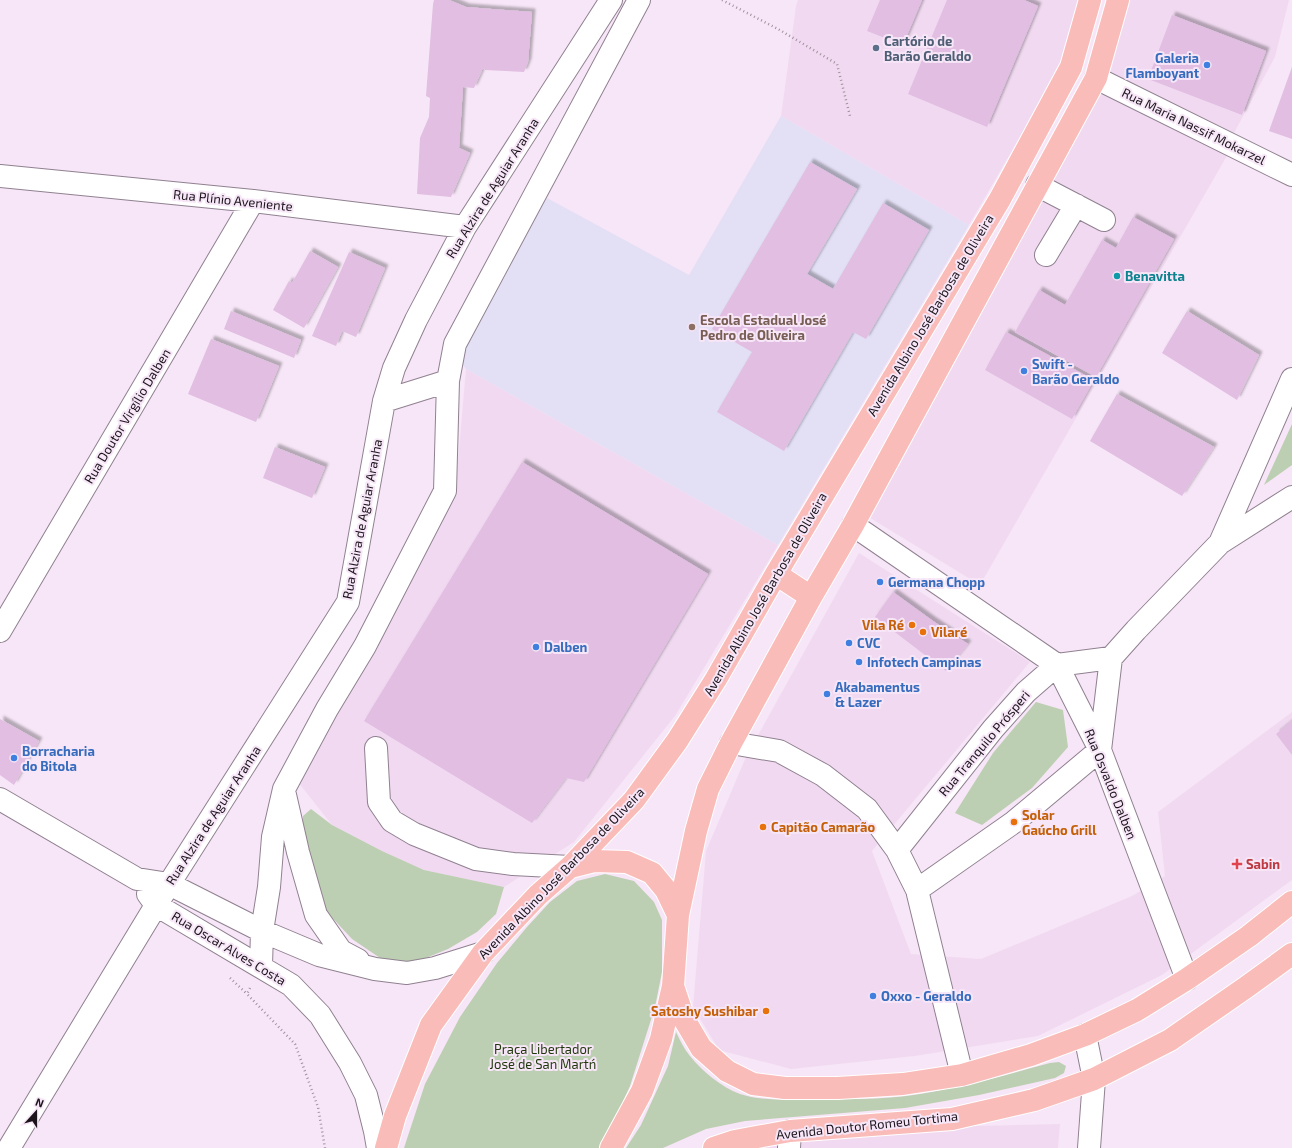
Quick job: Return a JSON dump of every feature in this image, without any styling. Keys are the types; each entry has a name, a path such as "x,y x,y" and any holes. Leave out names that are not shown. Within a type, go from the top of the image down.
{"main road":[{"name":"Avenida Albino José Barbosa de Oliveira","path":"386,1148 395,1116 431,1025 483,953 538,895 570,867 634,800 677,741 716,679 776,574 1000,199 1071,67 1090,0"},
{"path":"611,1148 642,1091 661,1039 673,986 678,915 696,832 708,789 731,743 811,597 853,525 1096,78 1118,0"},
{"path":"776,574 811,597"},
{"path":"570,867 594,861 627,862 652,873 666,890 678,915"},
{"path":"673,986 684,1019 701,1048 727,1071 754,1084 785,1088 838,1088 903,1084 962,1075 1031,1055 1085,1035 1137,1010 1187,979 1249,936 1292,902"},
{"name":"Avenida Doutor Romeu Tortima","path":"714,1148 735,1141 790,1140 952,1119 1034,1100 1094,1079 1170,1040 1246,988 1292,954"}],"street":[{"name":"Rua Alzira de Aguiar Aranha","path":"9,1148 169,884 348,602 384,401 394,368 416,320 465,227 611,0"},
{"path":"260,966 262,932 269,887 273,837 284,789 327,709 365,646 445,491 448,381 455,344 639,0"},
{"name":"Rua Maria Nassif Mokarzel","path":"1096,78 1292,175"},
{"name":"Rua Plínio Aveniente","path":"0,176 253,201 465,227"},
{"path":"1038,186 1104,220"},
{"name":"Rua Doutor Virgílio Dalben","path":"0,631 253,201"},
{"path":"1046,255 1076,205"},
{"path":"1220,543 1292,379"},
{"path":"384,401 448,381"},
{"path":"917,890 1014,822 1100,750 1111,658 1220,543 1292,497"},
{"name":"Rua Osvaldo Dalben","path":"853,525 1057,665 1100,750 1187,979"},
{"path":"1057,665 1111,658"},
{"name":"Rua Tranquilo Prósperi","path":"897,850 993,729 1026,692 1057,665"},
{"path":"731,743 780,751 823,775 867,808 897,850 917,890 962,1075"},
{"path":"376,748 379,802 392,821 403,828 414,834 476,859 513,864 570,867"},
{"path":"284,789 298,852 316,915 341,951 375,968"},
{"name":"Rua Oscar Alves Costa","path":"0,799 137,879 169,884 262,932 319,955 375,968 407,973 435,968 483,953"},
{"name":"Rua Oscar Alves Costa","path":"137,879 156,905 291,985 320,1015 350,1063 366,1095 378,1148"},
{"path":"1085,1035 1094,1079 1089,1148"}],"path":[{"path":"722,0 778,29 837,64 850,116"},
{"path":"260,966 247,994 295,1044 318,1107 324,1148"}],"shaded area":[{"path":"798,0 1079,0 1061,66 969,225 781,116"},
{"path":"1126,0 1289,0 1275,57 1234,133 1110,73"},
{"path":"1100,89 1228,154 980,585 867,516"},
{"name":"Escola Estadual José Pedro de Oliveira","path":"781,116 969,225 778,545 466,369 460,361 492,293 547,198 689,275"},
{"path":"466,369 778,545 675,716 574,842 504,887 424,870 382,851 332,825 298,782 455,496"},
{"path":"859,553 1030,662 872,851 911,954 981,959 1132,896 1165,876 1158,812 1292,712 1292,880 1162,975 1038,1036 915,1056 791,1069 719,1050 693,1007 706,851 746,757"},
{"path":"1060,1124 1058,1148 750,1148 801,1130"}],"green space":[{"path":"1292,424 1292,465 1264,485"},
{"path":"1036,702 1063,710 1068,747 1032,788 982,825 955,813 993,753"},
{"path":"311,809 332,825 382,851 424,870 504,887 496,914 477,932 448,949 416,962 389,964 352,939 325,910 303,850 303,816"},
{"name":"Praça Libertador José de San Martń","path":"605,874 634,881 654,902 662,920 662,972 655,1007 630,1086 605,1141 599,1148 404,1148 425,1084 460,1017 497,963 550,902 577,881"},
{"path":"676,1032 682,1044 695,1062 712,1078 740,1094 767,1099 860,1099 906,1096 960,1086 1050,1063 1059,1062 1066,1066 1064,1073 1055,1078 979,1095 905,1108 745,1121 706,1129 663,1148 626,1148 641,1125 668,1066"}],"building":[{"path":"434,0 449,0 466,7 532,12 528,62 524,72 485,70 483,68 474,88 463,87 459,148 470,153 451,197 417,194 420,138 429,117 430,98 426,96"},
{"path":"880,0 922,0 903,45 867,31"},
{"path":"947,0 1024,0 1038,6 987,127 908,94"},
{"name":"Galeria Flamboyant","path":"1172,15 1266,51 1242,115 1148,79"},
{"path":"1292,67 1292,139 1269,131"},
{"path":"810,162 857,189 807,274 833,289 883,203 929,230 866,339 853,332 784,451 717,412 752,352 712,329"},
{"path":"1133,217 1174,239 1096,377 1015,332 1039,290 1065,305 1102,240 1116,248"},
{"path":"310,251 338,267 304,328 273,310 289,281 292,283"},
{"path":"349,252 385,268 356,337 342,331 336,346 312,336"},
{"path":"231,311 301,340 294,358 224,329"},
{"path":"1187,311 1259,355 1237,400 1162,353"},
{"path":"1006,332 1094,380 1072,419 985,370"},
{"path":"211,339 279,366 256,422 188,394"},
{"path":"1117,394 1214,447 1182,496 1090,441"},
{"path":"275,447 325,467 312,498 263,478"},
{"name":"Dalben","path":"522,462 708,574 584,782 566,778 532,823 364,721"},
{"name":"Vilaré","path":"893,592 968,644 946,671 875,617"},
{"name":"Borracharia do Bitola","path":"0,719 39,741 14,785 0,775"},
{"path":"1292,721 1292,755 1276,734"}],"place":[{"name":"Cartório de Barão Geraldo","path":"876,48"},
{"name":"Galeria Flamboyant","path":"1207,65"},
{"name":"Benavitta","path":"1117,276"},
{"name":"Escola Estadual José Pedro de Oliveira","path":"692,327"},
{"name":"Swift - Barão Geraldo","path":"1024,371"},
{"name":"Germana Chopp","path":"880,582"},
{"name":"Vila Ré","path":"912,625"},
{"name":"Vilaré","path":"923,632"},
{"name":"CVC","path":"849,643"},
{"name":"Dalben","path":"536,647"},
{"name":"Infotech Campinas","path":"859,662"},
{"name":"Akabamentus & Lazer","path":"827,694"},
{"name":"Borracharia do Bitola","path":"14,758"},
{"name":"Solar Gaúcho Grill","path":"1014,822"},
{"name":"Capitão Camarão","path":"763,827"},
{"name":"Sabin","path":"1237,864"},
{"name":"Oxxo - Geraldo","path":"873,996"},
{"name":"Satoshy Sushibar","path":"766,1011"}]}
